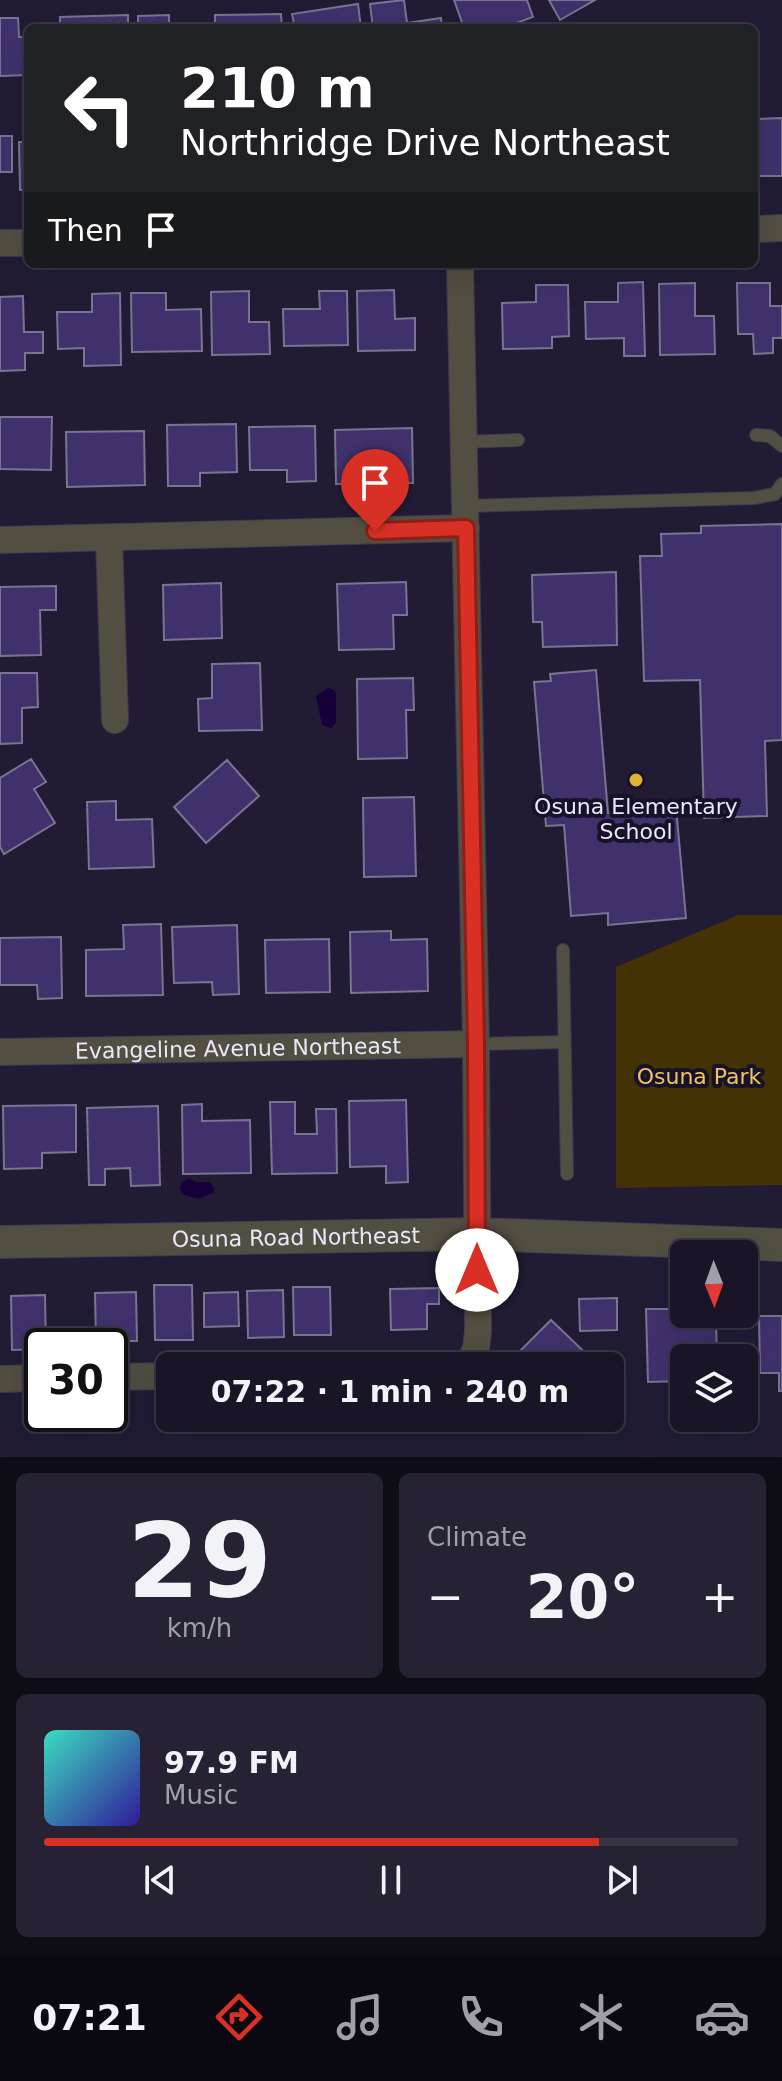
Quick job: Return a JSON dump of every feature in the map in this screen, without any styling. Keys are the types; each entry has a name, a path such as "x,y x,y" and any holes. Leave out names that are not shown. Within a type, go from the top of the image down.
{"street":[{"path":"758,229 782,228"},
{"path":"0,243 24,243"},
{"path":"460,268 476,1044 477,1341 474,1352"},
{"path":"0,540 109,538 465,517"},
{"path":"109,538 115,720"},
{"name":"Evangeline Avenue Northeast","path":"0,1052 476,1044"},
{"name":"Osuna Road Northeast","path":"0,1242 477,1234 782,1245"},
{"path":"128,1377 156,1376"},
{"path":"0,1379 24,1378"}],"lane":[{"path":"756,435 770,436 782,446"},
{"path":"464,442 518,440"},
{"path":"465,517 754,498 775,494 782,484"},
{"path":"563,950 567,1174"},
{"path":"476,1044 564,1042"}],"green space":[{"name":"Osuna Park","path":"738,915 782,915 782,1185 616,1188 616,967"}],"shaded area":[{"path":"328,688 336,693 336,723 331,728 322,725 316,696"},
{"path":"189,1178 196,1182 210,1182 215,1189 213,1193 198,1199 184,1195 180,1189 181,1183"}],"building":[{"path":"404,0 407,23 441,18 442,24 372,24 370,4"},
{"path":"454,0 527,0 533,17 514,24 463,24"},
{"path":"549,0 595,0 560,20"},
{"path":"358,4 360,24 294,24 292,14"},
{"path":"281,14 282,24 215,24 215,15"},
{"path":"128,15 128,24 60,24 60,17"},
{"path":"169,15 169,24 138,24 138,16"},
{"path":"0,18 18,18 19,37 24,37 24,75 0,76"},
{"path":"782,118 782,176 758,176 758,119"},
{"path":"0,136 12,136 12,172 0,172"},
{"path":"19,142 24,142 24,190 20,190"},
{"path":"643,282 645,356 624,356 624,338 586,339 585,302 618,302 618,283"},
{"path":"695,283 695,316 714,316 715,354 660,355 659,284"},
{"path":"737,283 770,283 770,306 782,306 782,338 773,338 773,353 754,354 753,334 738,334"},
{"path":"536,285 568,285 569,336 552,337 552,348 503,349 502,303 536,302"},
{"path":"394,290 395,319 415,318 415,350 358,351 357,291"},
{"path":"249,291 249,322 269,322 270,354 212,355 211,292"},
{"path":"319,291 347,291 348,345 284,346 283,309 320,309"},
{"path":"120,293 121,365 84,366 84,348 58,349 57,312 92,312 92,294"},
{"path":"131,293 166,293 166,310 201,309 202,351 132,352"},
{"path":"23,296 24,332 43,332 43,353 25,353 25,370 0,371 0,297"},
{"path":"0,417 52,417 51,470 0,469"},
{"path":"236,424 237,472 200,473 200,486 168,486 167,425"},
{"path":"315,426 316,481 287,482 287,470 250,470 249,427"},
{"path":"412,428 413,483 336,484 335,430"},
{"path":"144,431 145,485 67,487 66,432"},
{"path":"782,524 782,740 765,741 767,816 704,818 700,680 644,681 640,556 662,556 661,534 701,533 701,526"},
{"path":"616,572 617,645 543,647 542,622 533,622 532,575"},
{"path":"406,582 407,615 393,615 394,649 339,650 337,584"},
{"path":"221,583 222,638 164,640 163,585"},
{"path":"56,586 56,610 40,610 41,655 0,656 0,587"},
{"path":"260,663 262,730 199,731 198,699 212,698 212,664"},
{"path":"596,670 608,813 676,807 686,918 608,925 608,913 571,916 564,825 546,826 534,682 551,681 550,674"},
{"path":"0,673 37,673 38,707 22,708 22,743 0,744"},
{"path":"413,678 414,710 406,710 407,758 358,759 357,679"},
{"path":"31,759 46,782 34,789 55,823 4,854 0,847 0,778"},
{"path":"227,760 259,796 206,843 174,807"},
{"path":"414,797 416,876 364,877 363,798"},
{"path":"116,801 116,820 152,819 154,867 89,869 87,802"},
{"path":"161,924 163,995 86,996 86,950 124,949 123,925"},
{"path":"237,925 239,994 213,995 212,982 174,983 172,927"},
{"path":"391,931 391,940 427,939 428,991 351,993 350,932"},
{"path":"61,937 62,998 38,999 37,985 0,985 0,938"},
{"path":"329,939 330,992 266,993 265,940"},
{"path":"406,1100 408,1182 386,1183 386,1166 350,1167 349,1101"},
{"path":"270,1102 295,1102 295,1134 317,1134 316,1109 336,1109 337,1173 272,1174"},
{"path":"202,1104 202,1121 250,1120 251,1173 183,1174 182,1105"},
{"path":"76,1105 76,1152 42,1153 42,1168 4,1169 3,1106"},
{"path":"158,1106 160,1185 131,1186 130,1168 105,1169 105,1185 89,1185 87,1108"},
{"path":"154,1285 192,1285 193,1340 155,1340"},
{"path":"293,1287 330,1287 331,1335 294,1335"},
{"path":"439,1288 439,1304 427,1304 427,1329 391,1330 390,1289"},
{"path":"283,1290 284,1337 248,1338 247,1291"},
{"path":"136,1292 137,1341 128,1341 128,1328 96,1328 95,1293"},
{"path":"238,1292 239,1326 204,1327 204,1293"},
{"path":"45,1295 46,1328 24,1328 24,1350 12,1350 11,1296"},
{"path":"617,1298 617,1330 580,1331 579,1299"},
{"path":"646,1309 670,1309 670,1328 716,1328 717,1344 670,1344 670,1381 648,1382"},
{"path":"759,1316 782,1316 782,1391 779,1391 779,1373 760,1373"},
{"path":"551,1320 584,1352 519,1352"}],"place":[{"name":"Osuna Elementary School","path":"636,780"}],"route":[{"path":"375,531 466,528 477,1270"}]}
